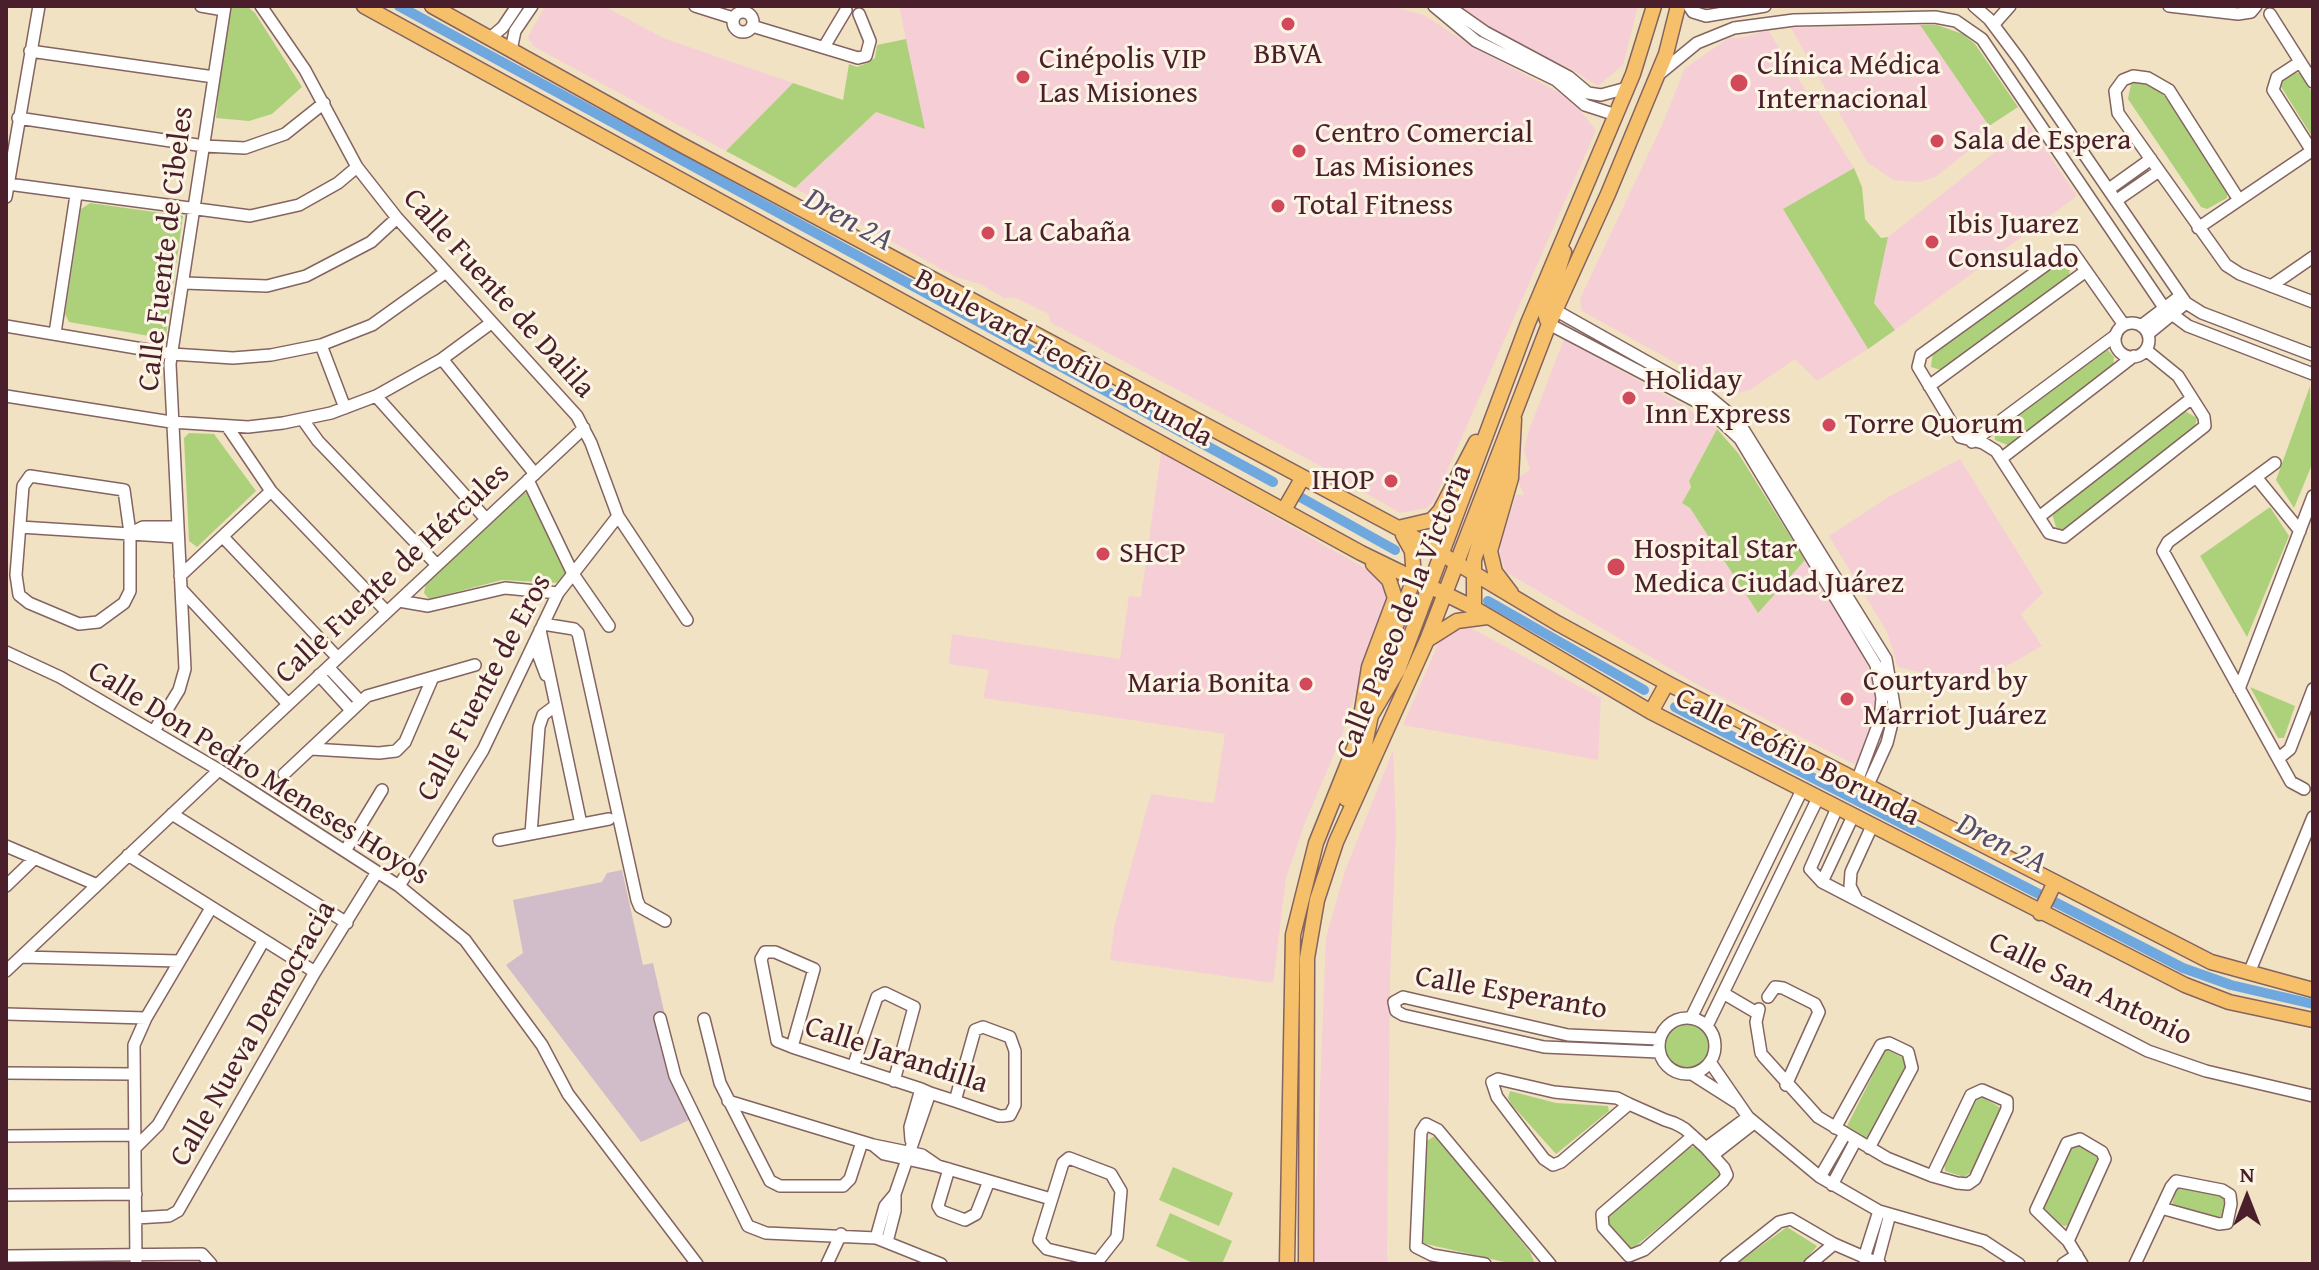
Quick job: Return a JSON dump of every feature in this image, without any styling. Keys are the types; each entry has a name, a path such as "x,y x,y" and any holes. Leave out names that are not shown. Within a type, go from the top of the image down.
{"main road":[{"name":"Boulevard Teofilo Borunda","path":"364,6 523,75 1303,477 1456,563"},
{"name":"Boulevard Teofilo Borunda","path":"432,6 511,50 523,75 1284,510 1443,596"},
{"name":"Calle Paseo de la Victoria","path":"1287,1264 1293,935 1316,843 1359,736 1398,670 1528,323 1645,43 1654,6"},
{"name":"Calle Paseo de la Victoria","path":"1306,1264 1309,939 1317,900 1336,842 1427,640 1513,411 1657,76 1678,6"},
{"path":"1552,317 1545,312 1561,271 1564,240"},
{"path":"1427,640 1457,621 1480,612 1472,572 1500,476 1501,425 1531,340 1528,323"},
{"path":"1513,411 1511,478 1490,551 1495,572 1513,597"},
{"path":"1336,842 1382,662 1414,579 1410,543 1398,528 1432,520 1440,511 1469,452 1488,425"},
{"path":"1284,510 1303,477"},
{"path":"1359,736 1369,667 1395,598 1383,573 1361,553"},
{"name":"Calle Teófilo Borunda","path":"1456,563 1667,683 2053,887 2211,962 2313,990"},
{"name":"Calle Teófilo Borunda","path":"1443,596 1480,612 1651,712 2215,998 2313,1020"},
{"path":"1651,712 1667,683"},
{"path":"2042,910 2053,887"},
{"path":"1290,1021 1299,1026 1303,1055 1307,1059"}],"street":[{"path":"6,197 39,6"},
{"path":"201,6 224,8"},
{"name":"Calle Fuente de Dalila","path":"261,6 324,103 357,167 397,218 584,428 618,516 687,620"},
{"path":"489,39 503,27 517,6"},
{"path":"511,50 515,31 532,6"},
{"path":"695,6 733,18"},
{"path":"1434,6 1439,14 1476,41 1556,80 1585,105 1616,115"},
{"path":"1448,6 1485,32 1569,77 1592,95 1627,88"},
{"path":"1689,6 1706,16 1765,6"},
{"path":"1773,6 1776,21"},
{"path":"1950,19 1953,6"},
{"path":"1975,6 1994,24 2183,299 2202,313 2313,355"},
{"path":"1994,24 2010,6"},
{"path":"2169,6 2246,14 2256,6"},
{"name":"Calle Fuente de Cibeles","path":"154,731 184,677 171,422 172,354 224,8"},
{"path":"733,18 740,12 751,15 849,58 866,56 870,41 862,10 852,15 845,8 824,47"},
{"path":"2270,14 2313,82"},
{"path":"733,18 734,28 746,31 751,15"},
{"path":"1657,76 1697,43 1715,34 1776,21 1950,19 1982,39 2168,312 2188,326 2313,374"},
{"path":"30,51 214,77"},
{"path":"2198,228 2312,150 2273,90 2277,77 2300,62"},
{"path":"2239,200 2169,90 2148,78 2133,76 2118,85 2114,100 2118,113 2229,268 2313,302"},
{"path":"2032,112 2047,101"},
{"path":"18,118 204,146 245,148 265,144 285,134 324,103"},
{"path":"2109,189 2151,159"},
{"path":"8,184 250,216 274,213 319,195 357,167"},
{"path":"2117,200 2159,171"},
{"path":"55,333 76,195"},
{"path":"184,283 267,286 306,276 371,242 397,218"},
{"path":"2134,356 2118,349 2120,330 2086,271 2072,251 2065,251 1921,355 1918,367 1960,437 1990,446 2002,458 2054,536 2072,532 2202,429 2204,417 2178,376 2146,350 2145,330"},
{"path":"2271,286 2313,257"},
{"path":"1929,386 2086,271"},
{"path":"6,326 172,354 233,358 321,345 372,325 446,272"},
{"path":"1972,442 2120,330 2145,330 2183,299"},
{"path":"1552,317 1708,396 1738,421 1886,659 1895,711 1887,743 1862,784"},
{"path":"6,396 171,422 227,426 303,420 376,396 442,359 491,323"},
{"path":"321,345 345,408"},
{"path":"2002,458 2134,356 2146,350"},
{"path":"442,359 532,477 573,574 609,626"},
{"path":"376,396 486,519"},
{"path":"2039,517 2192,398"},
{"path":"303,420 318,441 437,565"},
{"path":"227,426 271,491 387,612"},
{"name":"Calle Fuente de Hércules","path":"234,755 584,428"},
{"path":"2275,463 2168,542 2163,551 2291,782 2304,789"},
{"path":"36,475 124,490 130,533 128,597 109,617 79,624 29,603 19,595 16,575 20,527 24,481 36,475"},
{"path":"2256,477 2300,531"},
{"path":"180,576 271,491"},
{"path":"2239,689 2313,496"},
{"name":"Calle Fuente de Eros","path":"399,886 477,761 558,593 618,516"},
{"path":"20,527 130,533 143,527 177,532"},
{"path":"223,537 338,658"},
{"path":"399,601 428,606 505,588 558,593"},
{"path":"181,589 288,704"},
{"path":"581,824 549,679 542,627 574,629 578,633 637,900 640,907 665,921"},
{"path":"534,643 549,679"},
{"name":"Calle Don Pedro Meneses Hoyos","path":"6,652 60,677 219,770 399,886 465,940 542,1045 568,1094 697,1264"},
{"path":"284,774 355,704 475,665"},
{"path":"324,671 355,704"},
{"path":"311,749 396,751 405,742 433,677"},
{"path":"2279,758 2290,749 2313,689"},
{"path":"531,834 539,727 543,715 555,706"},
{"path":"6,971 219,770"},
{"path":"345,851 382,790"},
{"path":"1691,1018 1802,790"},
{"path":"1707,1026 1818,798"},
{"path":"1837,808 1810,869 1812,876 1822,882 1853,816"},
{"path":"172,814 347,923"},
{"path":"2249,973 2313,817"},
{"path":"499,840 609,819"},
{"path":"1857,899 1850,886 1851,872 1872,826"},
{"path":"6,846 95,884"},
{"path":"128,855 315,972"},
{"path":"6,886 35,858"},
{"name":"Calle Nueva Democracia","path":"136,1218 169,1216 182,1205 315,972 377,872"},
{"name":"Calle San Antonio","path":"1822,882 2148,1051 2206,1071 2313,1096"},
{"path":"136,1260 134,1045 146,1018 211,908"},
{"path":"135,1148 158,1125 264,940"},
{"name":"Calle Jarandilla","path":"792,1047 814,969 765,952 761,959 777,1041 792,1047 999,1116 1010,1115 1015,1105 1014,1043 1006,1034 983,1027 975,1030 955,1101"},
{"path":"22,957 179,961"},
{"path":"1768,997 1775,987 1783,988 1815,1004 1819,1012 1786,1085"},
{"path":"853,1067 877,997 885,993 914,1007 894,1081"},
{"path":"1723,993 1758,1011 1762,1055 1818,1117 1869,1148 1932,1176 1968,1184 1975,1179 2007,1109 2004,1099 1982,1090 1971,1095 1932,1176"},
{"name":"Calle Esperanto","path":"1659,1039 1568,1035 1403,997 1394,1002 1398,1013 1567,1050 1659,1052"},
{"path":"1440,1023 1442,1006"},
{"path":"6,1014 146,1018"},
{"path":"660,1018 675,1076 748,1226 774,1234 841,1234 881,1240 941,1264"},
{"path":"1692,1074 1710,1062 1714,1040 1707,1026 1691,1018 1671,1023 1659,1039 1659,1052 1671,1070 1692,1074 1736,1102"},
{"path":"704,1019 714,1070 728,1101 763,1173 780,1186 838,1187 850,1179 868,1144"},
{"path":"1820,1177 1881,1045 1893,1044 1908,1052 1912,1068 1869,1148"},
{"path":"1710,1062 1751,1120 1832,1185 1885,1213 1969,1235 2000,1249 2019,1264"},
{"path":"6,1073 133,1074"},
{"path":"1629,1104 1561,1162 1553,1165 1544,1159 1497,1097 1492,1082 1505,1080 1554,1092 1610,1097 1629,1104 1680,1126 1693,1136 1724,1168 1726,1178 1633,1255 1625,1254 1603,1227 1600,1218 1605,1209 1693,1136"},
{"path":"881,1240 895,1211 895,1194 908,1151 920,1128 925,1091"},
{"path":"728,1101 868,1144 908,1151 943,1167 1051,1199"},
{"path":"1709,1152 1751,1120"},
{"path":"1485,1264 1432,1255 1416,1247 1421,1132 1428,1124 1438,1130 1550,1264"},
{"path":"6,1136 134,1135"},
{"path":"2063,1264 2080,1260 2068,1241 2036,1210 2067,1143 2080,1139 2102,1152 2103,1165 2068,1241"},
{"path":"1832,1185 1856,1140"},
{"path":"1069,1158 1080,1159 1118,1181 1122,1209 1117,1237 1107,1254 1092,1261 1047,1249 1039,1240 1051,1199 1063,1163 1069,1158"},
{"path":"943,1167 938,1206 965,1220 976,1214 989,1181"},
{"path":"2135,1264 2161,1208 2173,1183 2185,1180 2227,1193 2231,1204 2229,1219 2219,1224 2161,1208"},
{"path":"6,1195 136,1194"},
{"path":"1864,1258 1885,1213"},
{"path":"1726,1264 1773,1225 1791,1219 1834,1244 1878,1263 1885,1213"},
{"path":"827,1264 841,1234"},
{"path":"1810,1264 1834,1244"},
{"path":"12,1259 209,1260"}],"shaded area":[{"path":"545,6 604,6 663,38 793,83 726,151 533,46 528,37"},
{"path":"899,6 1390,6 1424,15 1473,47 1558,92 1578,108 1596,130 1434,501 1427,508 1400,513 1315,463 1050,322 1049,314 1016,298 1004,298 980,284 956,277 795,188 876,112 924,128"},
{"path":"1461,6 1638,6 1623,65 1598,86 1573,70 1500,36"},
{"path":"1920,25 1993,132 1935,177 1920,182 1893,180 1867,162 1791,28"},
{"path":"1768,30 1854,168 1783,209 1868,349 1817,381 1795,359 1750,390 1732,394 1582,311 1580,299 1662,125 1685,68 1729,38"},
{"path":"2029,125 2077,196 1895,330 1874,303 1888,237"},
{"path":"1564,339 1686,407 1717,429 1689,481 1691,487 1682,503 1690,508 1758,612 1805,560 1849,629 1868,667 1877,694 1877,714 1856,765 1700,686 1506,572 1500,556 1501,542 1516,495 1524,495 1517,478 1530,470 1524,450 1528,433"},
{"path":"1161,453 1377,575 1386,594 1341,738 1304,825 1286,878 1273,983 1110,960 1114,928 1151,794 1214,803 1225,734 983,698 989,670 949,664 952,634 1120,659 1129,596 1141,597"},
{"path":"1960,459 2043,593 2021,614 2042,646 1973,685 1898,667 1887,632 1829,536 1890,496"},
{"path":"1469,627 1601,698 1598,760 1403,725 1442,635"},
{"path":"1393,750 1396,830 1390,978 1387,1264 1313,1264 1326,938 1345,871"},
{"path":"622,870 643,965 653,963 679,1076 698,1116 641,1142 506,965 523,953 513,900 602,882 607,873"}],"green space":[{"path":"227,6 247,6 255,13 302,87 272,114 249,121 216,118"},
{"path":"1920,25 1937,25 1963,34 1975,44 2018,107 1989,126"},
{"path":"906,39 925,129 876,112 795,188 726,151 793,83 843,100 849,64 857,67 867,63 875,58 877,45"},
{"path":"2294,72 2300,73 2313,94 2313,138 2280,85 2282,79"},
{"path":"2136,82 2160,89 2227,192 2227,198 2207,209 2201,207 2128,99 2131,84"},
{"path":"1854,168 1862,187 1865,219 1881,238 1888,237 1874,303 1895,330 1868,349 1783,209"},
{"path":"90,203 183,216 166,336 161,338 69,322 65,314 81,209"},
{"path":"2059,259 2070,266 2069,278 1944,371 1931,367 1933,350"},
{"path":"2107,349 2114,357 2113,366 2010,446 1995,440 1994,430"},
{"path":"2310,386 2313,462 2294,508 2276,480"},
{"path":"2185,411 2197,418 2194,430 2063,531 2056,527 2052,514"},
{"path":"1717,429 1738,453 1805,560 1758,613 1690,508 1682,503 1691,487 1689,481"},
{"path":"189,433 214,434 256,491 197,547 189,541 184,438"},
{"path":"524,493 529,493 567,569 562,583 502,580 429,599 424,593 426,583"},
{"path":"2270,507 2289,536 2247,637 2200,556"},
{"path":"2250,687 2295,706 2284,738 2278,738"},
{"path":"1686,1023 1703,1030 1710,1047 1703,1064 1686,1071 1669,1064 1662,1047 1669,1030"},
{"path":"1886,1049 1905,1059 1906,1065 1871,1136 1866,1138 1847,1126"},
{"path":"1510,1091 1556,1103 1608,1106 1609,1111 1556,1154 1512,1105 1508,1098"},
{"path":"1979,1095 2001,1108 2000,1115 1974,1170 1964,1177 1945,1171 1944,1161"},
{"path":"1436,1135 1530,1252 1535,1264 1513,1264 1422,1243 1427,1141"},
{"path":"2079,1142 2099,1156 2068,1225 2064,1226 2045,1216 2043,1210 2072,1144"},
{"path":"1690,1147 1696,1147 1720,1172 1719,1178 1630,1249 1621,1243 1605,1221 1607,1217"},
{"path":"1173,1167 1233,1193 1219,1226 1159,1200"},
{"path":"2185,1186 2224,1197 2228,1207 2223,1220 2172,1205 2176,1190"},
{"path":"1170,1213 1232,1241 1222,1264 1195,1264 1156,1246"},
{"path":"1787,1227 1817,1246 1802,1264 1736,1264"}],"waterway":[{"name":"Dren 2A","path":"399,6 1273,482"},
{"name":"Dren 2A","path":"1300,497 1395,550"},
{"name":"Dren 2A","path":"1488,601 1644,690"},
{"name":"Dren 2A","path":"1675,707 2183,968 2231,985 2313,1004"}],"place":[{"name":"BBVA","path":"1288,24"},
{"name":"Cinépolis VIP Las Misiones","path":"1023,77"},
{"name":"Clínica Médica Internacional","path":"1739,83"},
{"name":"Sala de Espera","path":"1937,141"},
{"name":"Centro Comercial Las Misiones","path":"1299,151"},
{"name":"Total Fitness","path":"1278,206"},
{"name":"La Cabaña","path":"988,233"},
{"name":"Ibis Juarez Consulado","path":"1932,242"},
{"name":"Holiday Inn Express","path":"1629,398"},
{"name":"Torre Quorum","path":"1829,425"},
{"name":"IHOP","path":"1391,481"},
{"name":"SHCP","path":"1103,554"},
{"name":"Hospital Star Medica Ciudad Juárez","path":"1616,567"},
{"name":"Maria Bonita","path":"1306,684"},
{"name":"Courtyard by Marriot Juárez","path":"1847,699"}]}
